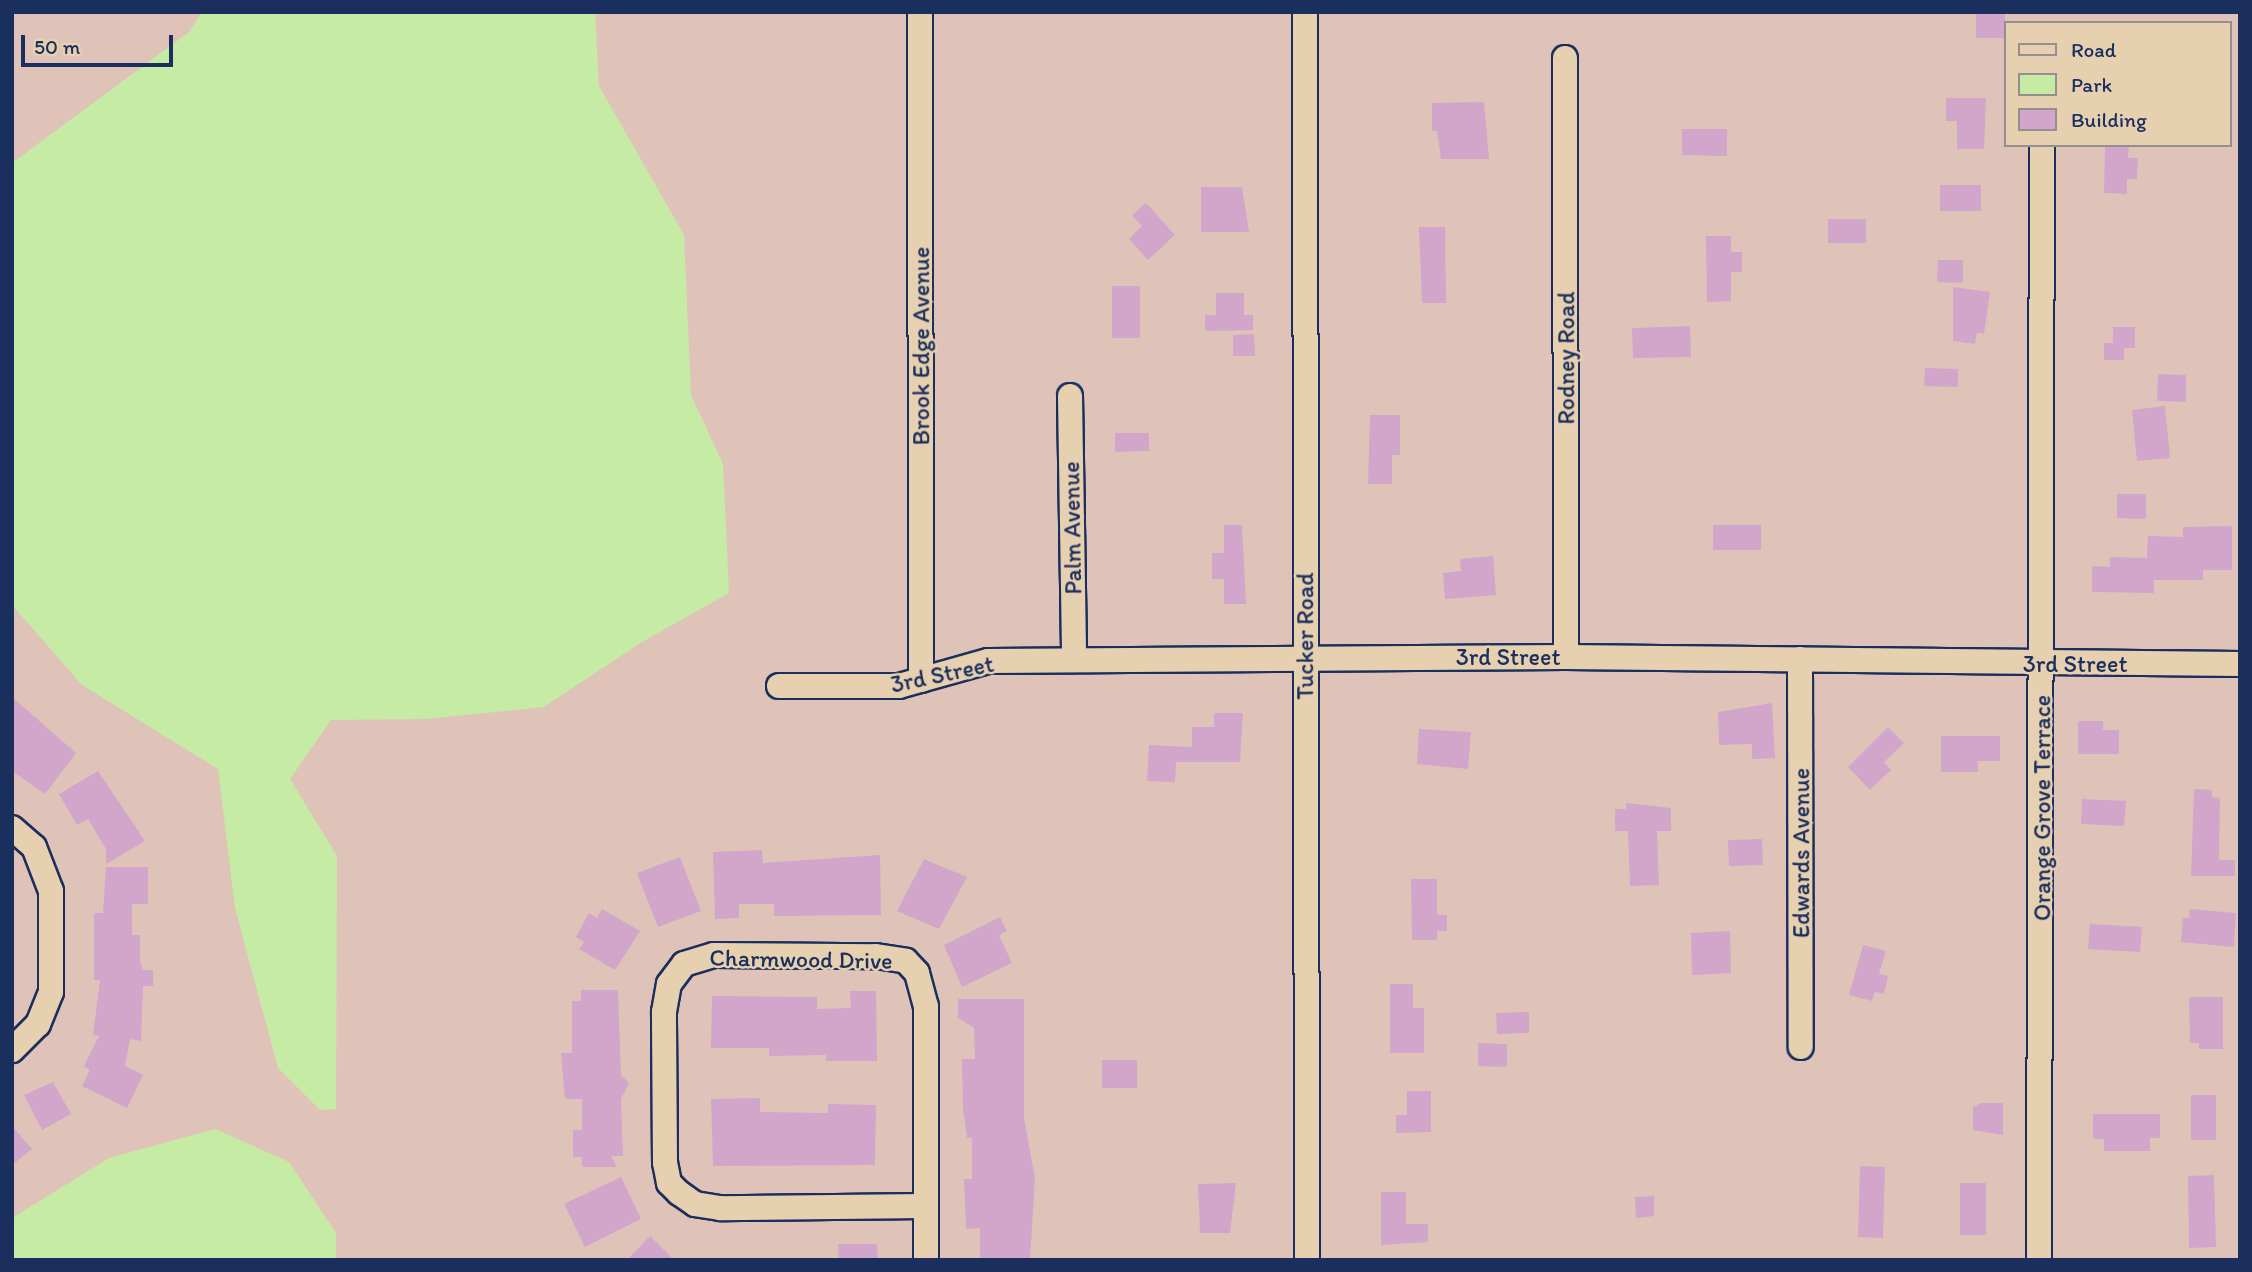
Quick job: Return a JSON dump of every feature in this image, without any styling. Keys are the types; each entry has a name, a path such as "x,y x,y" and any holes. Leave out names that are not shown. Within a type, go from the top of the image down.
{"street":[{"name":"Brook Edge Avenue","path":"920,12 921,680"},
{"name":"Tucker Road","path":"1305,12 1307,1260"},
{"name":"Rodney Road","path":"1565,58 1566,657"},
{"name":"Orange Grove Terrace","path":"2039,1260 2043,664 2042,147"},
{"name":"Palm Avenue","path":"1070,396 1074,660"},
{"name":"3rd Street","path":"779,686 875,687 921,680 988,661 1566,657 2240,664"},
{"name":"Edwards Avenue","path":"1800,659 1801,1047"},
{"path":"12,828 34,847 51,904 51,992 38,1024 12,1050"},
{"name":"Charmwood Drive","path":"925,1206 720,1208 695,1204 669,1183 665,1163 664,1012 669,984 684,964 714,955 906,961 917,973 926,1006 926,1260"}],"green space":[{"path":"202,12 595,12 599,86 684,235 691,395 723,464 729,593 642,642 544,707 425,719 331,720 290,779 337,856 336,1109 320,1110 278,1068 235,908 218,769 82,685 12,605 12,163 189,32"},
{"path":"215,1129 289,1162 336,1233 336,1260 12,1260 14,1217 109,1158"}],"building":[{"path":"1976,12 2005,12 2004,38 1976,38"},
{"path":"1946,98 1986,98 1984,149 1957,149 1957,121 1946,121"},
{"path":"1484,102 1489,159 1441,159 1437,131 1432,131 1432,103"},
{"path":"1682,129 1727,129 1727,156 1682,155"},
{"path":"2105,147 2129,147 2128,158 2138,158 2137,179 2127,179 2127,194 2104,193"},
{"path":"1940,185 1981,185 1981,211 1940,211"},
{"path":"1201,187 1242,187 1249,232 1201,232"},
{"path":"1146,203 1175,235 1148,260 1129,239 1142,226 1132,215"},
{"path":"1828,219 1866,219 1866,243 1828,243"},
{"path":"1419,227 1445,227 1446,303 1422,303"},
{"path":"1706,236 1731,236 1731,252 1742,252 1742,272 1731,272 1731,301 1707,302"},
{"path":"1938,260 1963,260 1963,283 1937,282"},
{"path":"1112,286 1140,286 1140,338 1112,338"},
{"path":"1953,287 1990,292 1984,334 1977,333 1975,344 1953,341"},
{"path":"1216,293 1244,293 1244,315 1253,315 1253,330 1205,331 1205,315 1216,315"},
{"path":"1690,326 1691,357 1633,358 1632,328"},
{"path":"2113,327 2135,327 2135,348 2124,348 2124,360 2104,360 2104,343 2113,343"},
{"path":"1254,334 1255,356 1233,356 1233,335"},
{"path":"1925,368 1958,369 1958,387 1924,386"},
{"path":"2158,374 2186,375 2186,402 2157,401"},
{"path":"2165,406 2170,458 2137,461 2132,410"},
{"path":"1370,415 1400,415 1400,455 1392,455 1392,484 1368,484"},
{"path":"1115,433 1149,433 1149,451 1115,452"},
{"path":"2117,494 2146,494 2146,519 2117,518"},
{"path":"1224,525 1242,525 1246,604 1224,604 1224,579 1212,579 1212,553 1224,553"},
{"path":"1713,525 1761,525 1761,550 1713,550"},
{"path":"2232,526 2232,570 2203,570 2203,580 2154,580 2154,593 2092,592 2092,566 2110,567 2110,557 2147,558 2148,536 2183,537 2183,527"},
{"path":"1493,556 1496,595 1445,599 1443,573 1461,571 1460,559"},
{"path":"12,697 76,753 45,794 12,771"},
{"path":"1772,703 1775,758 1752,759 1752,744 1719,745 1718,712"},
{"path":"1214,713 1243,713 1240,762 1176,762 1175,782 1147,781 1149,745 1192,747 1192,727 1214,727"},
{"path":"2078,721 2103,721 2103,730 2119,730 2119,754 2078,754"},
{"path":"1888,727 1904,743 1884,762 1891,770 1870,790 1848,767"},
{"path":"1419,729 1471,732 1468,769 1417,764"},
{"path":"1941,736 2000,736 2000,761 1978,761 1978,772 1941,772"},
{"path":"98,771 145,841 106,864 106,849 88,819 77,825 59,794"},
{"path":"2194,789 2212,790 2212,797 2220,798 2219,860 2235,860 2235,876 2191,876"},
{"path":"2082,799 2126,801 2124,826 2081,824"},
{"path":"1626,803 1671,808 1671,831 1657,831 1659,885 1630,886 1628,831 1615,831 1615,809 1626,809"},
{"path":"1762,839 1763,865 1729,866 1728,840"},
{"path":"762,850 763,863 880,855 881,915 774,916 774,904 739,904 739,918 715,919 713,852"},
{"path":"680,857 701,911 658,927 637,873"},
{"path":"924,859 967,877 939,929 897,911"},
{"path":"106,867 148,867 148,904 132,904 132,935 140,935 140,961 143,970 153,970 153,986 143,986 141,1041 130,1039 125,1066 143,1075 127,1108 82,1086 90,1070 84,1066 99,1036 93,1035 100,980 94,980 94,913 103,913"},
{"path":"1411,879 1437,879 1437,915 1447,915 1447,931 1437,931 1437,940 1412,940"},
{"path":"602,909 640,931 615,970 579,949 584,942 576,937 589,913 597,918"},
{"path":"2190,909 2236,913 2234,947 2181,942 2183,918 2189,918"},
{"path":"1000,917 1007,931 999,935 1012,963 962,987 944,945"},
{"path":"2090,924 2142,927 2140,952 2088,949"},
{"path":"1730,931 1731,973 1692,975 1691,933"},
{"path":"1863,945 1886,951 1879,974 1888,976 1884,994 1875,992 1872,1001 1849,995"},
{"path":"1390,984 1413,984 1413,1008 1424,1008 1424,1053 1390,1053"},
{"path":"581,990 618,990 621,1075 629,1083 621,1099 623,1156 611,1156 617,1167 582,1167 582,1157 573,1157 573,1130 582,1130 582,1099 565,1099 561,1053 572,1053 572,1001 581,1001"},
{"path":"850,991 876,991 877,1061 826,1061 826,1055 769,1056 769,1048 711,1048 712,996 817,997 817,1009 851,1008"},
{"path":"2189,997 2223,997 2223,1049 2199,1049 2199,1043 2190,1043"},
{"path":"958,999 1024,999 1024,1118 1035,1178 1030,1260 980,1260 980,1228 966,1229 964,1179 972,1179 972,1138 967,1138 963,1109 962,1059 975,1059 974,1028 958,1018"},
{"path":"1529,1012 1529,1033 1497,1034 1496,1013"},
{"path":"1478,1043 1507,1044 1507,1067 1478,1066"},
{"path":"1102,1060 1137,1060 1137,1088 1102,1088"},
{"path":"53,1082 71,1114 42,1130 24,1095"},
{"path":"1407,1091 1431,1091 1431,1132 1396,1133 1396,1115 1407,1115"},
{"path":"2191,1095 2216,1095 2216,1140 2191,1140"},
{"path":"760,1098 760,1112 828,1113 828,1104 876,1105 875,1165 713,1166 711,1099"},
{"path":"1981,1103 2003,1103 2003,1135 1973,1130 1973,1107"},
{"path":"2093,1114 2160,1114 2160,1138 2150,1138 2150,1151 2104,1151 2104,1139 2093,1139"},
{"path":"12,1126 32,1149 12,1165"},
{"path":"1860,1166 1885,1167 1883,1238 1858,1237"},
{"path":"2214,1175 2216,1247 2189,1248 2188,1176"},
{"path":"621,1177 641,1219 585,1247 564,1204"},
{"path":"1236,1183 1230,1233 1200,1233 1198,1184"},
{"path":"1960,1183 1986,1183 1986,1235 1960,1235"},
{"path":"1381,1192 1406,1192 1406,1224 1428,1224 1428,1242 1381,1245"},
{"path":"1654,1196 1654,1216 1636,1218 1635,1197"},
{"path":"650,1236 674,1260 627,1260"},
{"path":"838,1244 877,1244 878,1260 839,1260"}]}
